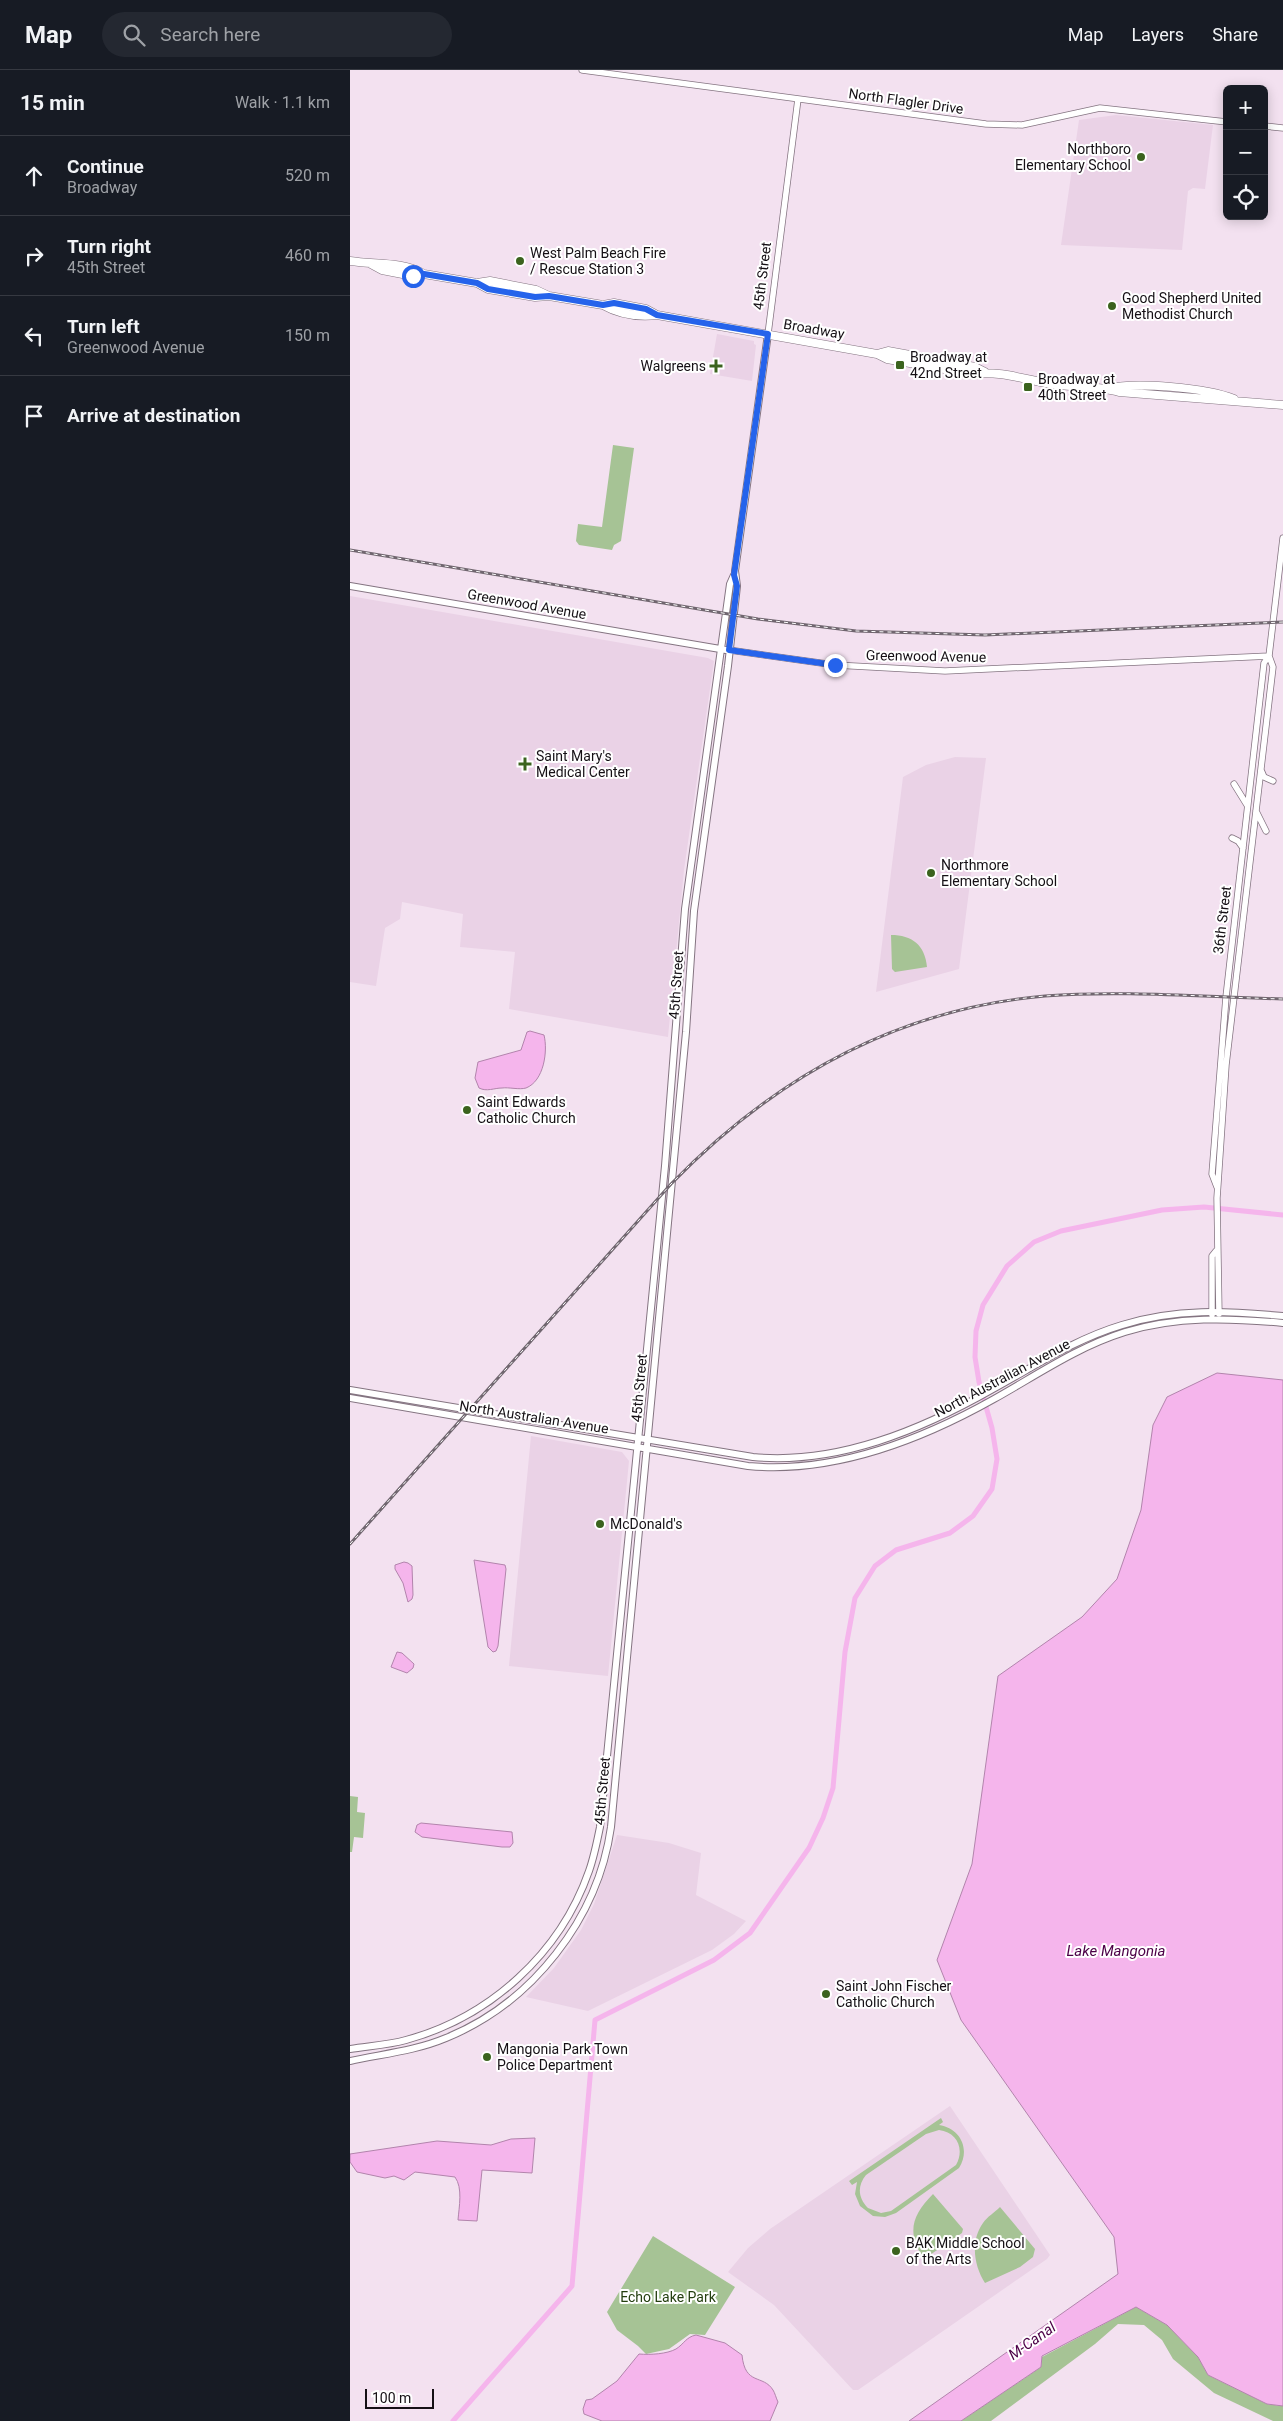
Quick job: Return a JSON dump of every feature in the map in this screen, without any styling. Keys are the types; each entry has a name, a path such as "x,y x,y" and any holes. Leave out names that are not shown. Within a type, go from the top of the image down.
{"main road":[{"name":"Broadway","path":"350,261 371,264 390,272 413,276 424,274 477,283 499,283 536,290 549,296 603,305 613,311 644,316 657,315 768,334 877,354 887,359 973,374 985,372 1118,392 1221,402 1234,399 1283,405"},
{"name":"45th Street","path":"350,2049 393,2043 454,2023 496,1998 524,1974 544,1952 561,1928 583,1886 600,1827 665,1166 685,910 701,779 737,586 734,575 768,334"},
{"name":"Greenwood Avenue","path":"350,586 726,650"},
{"name":"45th Street","path":"350,2061 428,2045 460,2032 492,2013 526,1987 547,1966 565,1942 588,1902 601,1870 611,1827 686,1032 694,910 726,650"},
{"name":"North Australian Avenue","path":"350,1390 638,1439 768,1458 822,1456 930,1422 974,1400 1064,1349 1104,1331 1158,1316 1215,1310 1283,1316"},
{"name":"North Australian Avenue","path":"350,1398 748,1466 775,1468 802,1466 833,1461 902,1442 977,1409 1068,1356 1108,1338 1162,1324 1216,1319 1283,1323"},
{"path":"362,1400 363,1392"}],"street":[{"name":"North Flagler Drive","path":"582,70 854,105 918,117 1016,126 1100,108 1223,122"},
{"name":"45th Street","path":"768,334 798,99"},
{"path":"1268,126 1283,128"},
{"name":"36th Street","path":"1216,1319 1212,1256 1216,1251 1217,1188 1237,959 1273,667 1269,656 1283,538"},
{"name":"Greenwood Avenue","path":"726,650 835,665 945,671 1269,656"},
{"name":"36th Street","path":"1217,1188 1212,1174 1217,1097 1264,663 1269,656"},
{"path":"1261,770 1264,777 1273,781"},
{"path":"1234,784 1248,806"},
{"path":"1256,811 1266,831"},
{"path":"1232,838 1238,841 1243,848"}],"shaded area":[{"name":"Northboro Elementary School","path":"1116,115 1213,125 1205,189 1193,188 1188,191 1182,250 1061,245 1079,120"},
{"path":"717,334 754,341 756,345 752,381 710,374"},
{"name":"Saint Mary's Medical Center","path":"350,596 708,658 714,661 684,870 668,1037 509,1009 515,952 460,947 463,914 402,902 400,919 385,928 376,986 350,982"},
{"name":"Northmore Elementary School","path":"955,757 986,758 959,969 876,992 903,777 926,765"},
{"path":"531,1436 622,1452 629,1461 608,1676 509,1666"},
{"path":"617,1835 669,1843 701,1853 696,1895 746,1921 734,1934 712,1950 588,2011 526,1997 554,1968 581,1930 594,1904"},
{"name":"BAK Middle School of the Arts","path":"950,2106 1050,2255 1047,2259 858,2390 853,2390 774,2305 728,2272 748,2248 770,2229"}],"green space":[{"path":"613,445 634,448 621,541 614,545 612,550 579,545 576,541 578,524 602,527"},
{"path":"891,935 905,937 916,943 926,959 927,967 895,972 892,969"},
{"path":"350,1796 358,1797 357,1812 365,1813 363,1838 354,1837 352,1852 350,1852"},
{"path":"941,2118 943,2122 939,2125 953,2130 961,2140 964,2154 959,2168 896,2213 885,2217 873,2216 860,2206 855,2194 857,2182 852,2185 849,2181","holes":["939,2130 951,2134 958,2142 960,2153 956,2165 891,2211 881,2213 868,2208 862,2200 860,2192 861,2183 866,2175 926,2134"]},
{"path":"933,2194 963,2229 962,2233 924,2259 915,2241 914,2225 920,2209"},
{"path":"1000,2207 1035,2249 1033,2257 1020,2267 985,2283 976,2261 976,2238 985,2221"},
{"name":"Echo Lake Park","path":"653,2236 735,2287 705,2335 690,2334 669,2349 646,2354 617,2330 607,2312"},
{"path":"1136,2307 1167,2325 1198,2357 1208,2375 1267,2404 1283,2406 1283,2421 1273,2421 1214,2393 1173,2359 1162,2340 1144,2325 1118,2324 1095,2344 991,2421 961,2421 1041,2367 1042,2357"}],"water":[{"path":"530,1031 544,1035 545,1057 537,1079 523,1089 505,1088 488,1090 479,1088 475,1078 478,1062 521,1050 527,1032"},
{"name":"Lake Mangonia","path":"1217,1373 1283,1380 1283,2406 1267,2404 1208,2375 1198,2357 1167,2325 1136,2307 1042,2356 1041,2367 961,2421 909,2421 1118,2274 1114,2237 961,2020 937,1960 972,1864 998,1676 1082,1617 1117,1579 1141,1510 1153,1425 1167,1397"},
{"path":"474,1560 505,1565 506,1569 498,1646 496,1651 493,1652 488,1647"},
{"path":"404,1562 412,1566 413,1595 412,1599 408,1602 403,1583 395,1569 395,1565"},
{"path":"397,1652 402,1653 414,1664 413,1668 407,1673 391,1667"},
{"path":"421,1823 512,1832 513,1843 510,1847 502,1847 422,1837 415,1832 417,1825"},
{"path":"535,2138 532,2173 482,2170 477,2221 458,2220 460,2192 455,2177 415,2172 404,2180 394,2176 385,2178 357,2172 350,2162 350,2154 437,2141 491,2145 511,2139"},
{"path":"696,2335 725,2343 742,2355 744,2365 750,2375 769,2385 774,2391 778,2402 770,2421 602,2421 584,2414 583,2409 586,2400 592,2399 617,2381 639,2354 658,2354 672,2351 690,2337"}],"waterway":[{"path":"453,2421 572,2286 595,2020 714,1960 750,1933 809,1848 823,1818 833,1788 845,1652 855,1598 875,1566 896,1550 950,1533 973,1516 992,1489 997,1459 992,1428 979,1382 975,1357 976,1331 983,1305 1007,1266 1034,1242 1061,1231 1162,1210 1204,1207 1283,1215"}],"railway":[{"path":"350,550 758,619 856,631 985,635 1283,622"},
{"path":"350,1544 671,1184 710,1146 752,1112 795,1082 840,1056 888,1034 938,1016 990,1004 1074,994 1164,994 1283,999"}],"place":[{"name":"Northboro Elementary School","path":"1141,157"},
{"name":"West Palm Beach Fire / Rescue Station 3","path":"520,261"},
{"name":"Good Shepherd United Methodist Church","path":"1112,306"},
{"name":"Broadway at 42nd Street","path":"900,365"},
{"name":"Walgreens","path":"716,366"},
{"name":"Broadway at 40th Street","path":"1028,387"},
{"name":"Saint Mary's Medical Center","path":"525,764"},
{"name":"Northmore Elementary School","path":"931,873"},
{"name":"Saint Edwards Catholic Church","path":"467,1110"},
{"name":"McDonald's","path":"600,1524"},
{"name":"Saint John Fischer Catholic Church","path":"826,1994"},
{"name":"Mangonia Park Town Police Department","path":"487,2057"},
{"name":"BAK Middle School of the Arts","path":"896,2251"}],"route":[{"path":"413,276 424,274 477,283 488,289 535,297 549,296 603,305 614,303 646,309 657,315 768,334 734,575 737,586 729,650 835,665"}],"water label":[{"name":"M-Canal","path":"1032,2341"}]}
